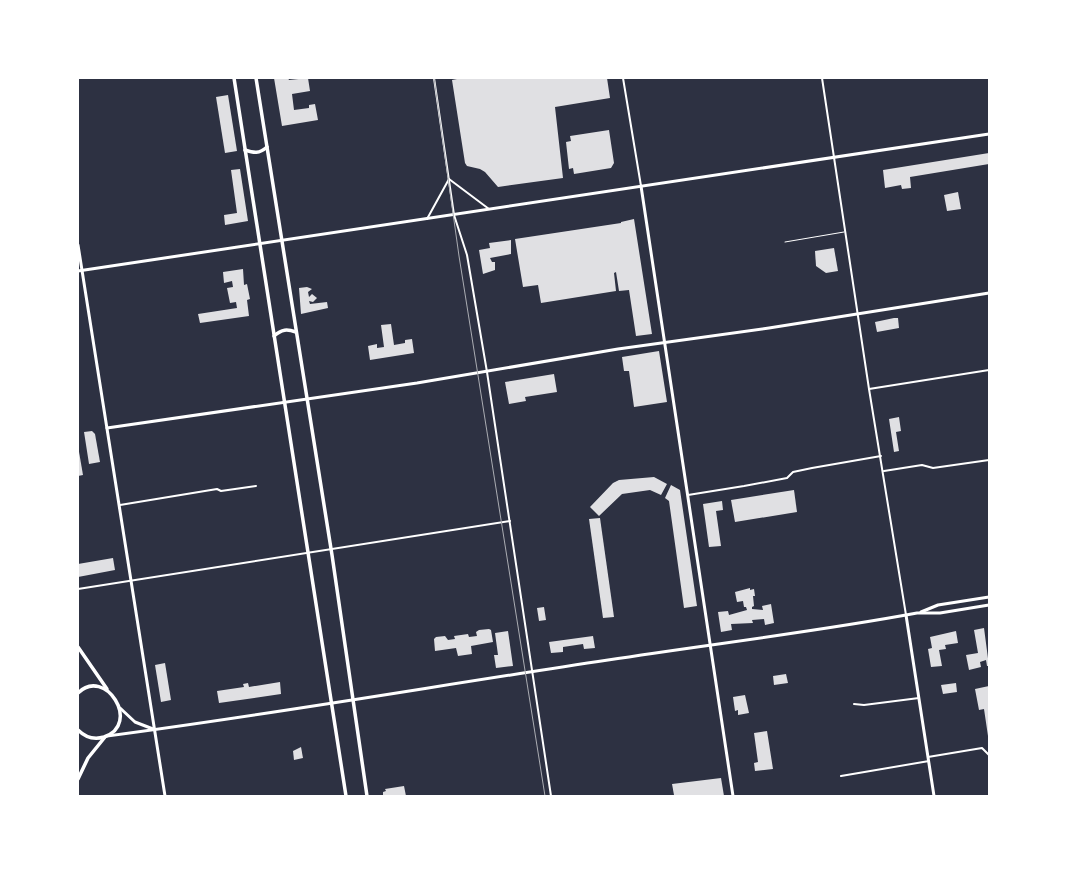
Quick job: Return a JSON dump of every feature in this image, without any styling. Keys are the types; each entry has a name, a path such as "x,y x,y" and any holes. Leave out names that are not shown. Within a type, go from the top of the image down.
{"main road":[{"path":"234,78 261,243 330,703 346,796"},
{"path":"256,78 330,548 367,796"},
{"path":"245,150 253,153 261,152 267,147"},
{"path":"274,336 280,331 288,330 296,332"},
{"path":"78,647 120,708 118,726 105,736 92,752 78,779"},
{"path":"78,692 83,688 92,686 102,687 110,694"},
{"path":"78,730 89,737 105,736"}],"street":[{"path":"434,78 454,215 467,255 487,372 551,796"},
{"path":"623,78 641,186 687,495 712,645 733,796"},
{"path":"822,78 869,389 884,471 934,796"},
{"path":"78,271 989,134"},
{"path":"449,179 490,209"},
{"path":"427,219 449,179"},
{"path":"78,245 165,796"},
{"path":"108,428 285,403 487,372 618,349 858,314 989,293"},
{"path":"869,389 989,370"},
{"path":"687,495 787,478 793,472 881,456"},
{"path":"884,471 922,465 933,468 989,460"},
{"path":"118,505 217,489 223,491 256,486"},
{"path":"78,589 330,548 510,521"},
{"path":"917,613 938,605 989,597"},
{"path":"105,736 155,730 917,613 940,613 989,605"},
{"path":"854,704 864,705 919,698"},
{"path":"120,708 135,722 155,730"},
{"path":"928,757 982,748 989,755"},
{"path":"841,776 929,762"}],"lane":[{"path":"784,242 845,232"}],"building":[{"path":"274,78 288,78 289,80 308,78 310,91 292,94 294,110 309,108 309,105 315,104 318,120 282,126"},
{"path":"462,78 607,78 610,98 555,107 563,178 498,187 485,172 480,169 467,166 465,163 452,80"},
{"path":"228,95 237,151 225,153 216,97"},
{"path":"609,130 614,163 611,168 574,174 573,168 569,169 566,142 571,141 570,136"},
{"path":"989,153 989,164 910,177 911,188 902,189 901,185 885,188 883,170"},
{"path":"240,169 248,221 225,225 224,215 237,213 231,170"},
{"path":"958,192 961,209 947,211 944,195"},
{"path":"634,219 652,334 636,336 629,290 619,291 616,272 614,273 616,291 541,303 538,285 523,287 515,239 621,223"},
{"path":"511,240 511,254 490,258 492,262 495,262 495,270 483,274 479,250 490,248 489,243"},
{"path":"834,248 838,271 826,273 816,266 815,251"},
{"path":"243,269 244,285 247,284 250,299 247,300 249,316 200,323 198,314 237,308 236,302 230,303 227,288 233,287 232,281 224,283 223,272"},
{"path":"307,287 312,289 308,292 309,297 312,294 317,298 313,302 309,301 310,304 327,302 328,308 301,314 299,288"},
{"path":"898,318 899,328 877,332 875,322"},
{"path":"391,324 394,345 405,343 405,340 412,339 414,353 370,360 368,346 377,344 377,348 384,347 381,325"},
{"path":"659,351 667,402 634,407 629,371 624,371 622,357"},
{"path":"554,374 557,392 525,397 526,401 509,404 505,382"},
{"path":"899,417 901,431 896,432 899,451 894,452 889,419"},
{"path":"92,431 95,434 100,462 89,464 84,432"},
{"path":"78,446 83,475 78,476"},
{"path":"654,477 667,484 661,495 650,490 622,494 599,516 590,507 613,483 619,480"},
{"path":"671,485 680,490 697,606 684,608 669,501 665,498"},
{"path":"794,490 797,512 735,522 731,500"},
{"path":"722,501 723,510 716,511 721,546 709,547 703,504"},
{"path":"600,518 614,617 603,618 589,519"},
{"path":"113,558 115,570 78,577 78,564"},
{"path":"750,588 750,590 754,589 755,596 753,596 754,606 752,609 763,610 762,606 771,604 774,623 765,625 764,619 752,620 753,623 731,624 732,630 721,632 718,612 728,611 729,615 747,610 746,607 744,607 743,601 737,602 735,592"},
{"path":"544,607 546,620 539,621 537,608"},
{"path":"984,628 989,666 987,666 986,660 980,662 981,667 969,670 966,655 978,653 974,630"},
{"path":"479,630 491,630 493,642 471,646 472,654 458,656 456,648 435,651 434,639 436,637 445,636 448,640 455,639 454,636 468,634 469,637 477,636 476,632"},
{"path":"508,631 513,666 496,668 494,655 498,655 495,633"},
{"path":"956,631 958,643 945,645 946,649 939,650 942,666 931,667 928,649 932,648 930,637"},
{"path":"593,636 595,648 584,649 583,644 563,647 563,652 551,653 549,642"},
{"path":"165,663 171,700 161,702 155,665"},
{"path":"786,674 788,683 774,685 773,676"},
{"path":"280,682 281,694 219,703 217,691 244,687 243,684 248,683 249,687"},
{"path":"956,683 957,692 943,694 941,685"},
{"path":"989,686 988,736 984,709 979,710 975,689"},
{"path":"745,695 749,713 738,715 738,710 735,711 733,697"},
{"path":"767,731 773,769 755,771 754,763 758,762 754,733"},
{"path":"301,747 303,758 294,760 293,751"},
{"path":"721,778 724,796 674,795 672,784"},
{"path":"404,786 406,796 383,796 383,792 386,791 385,789"}],"tram line":[{"path":"434,78 459,256 545,796"}]}
